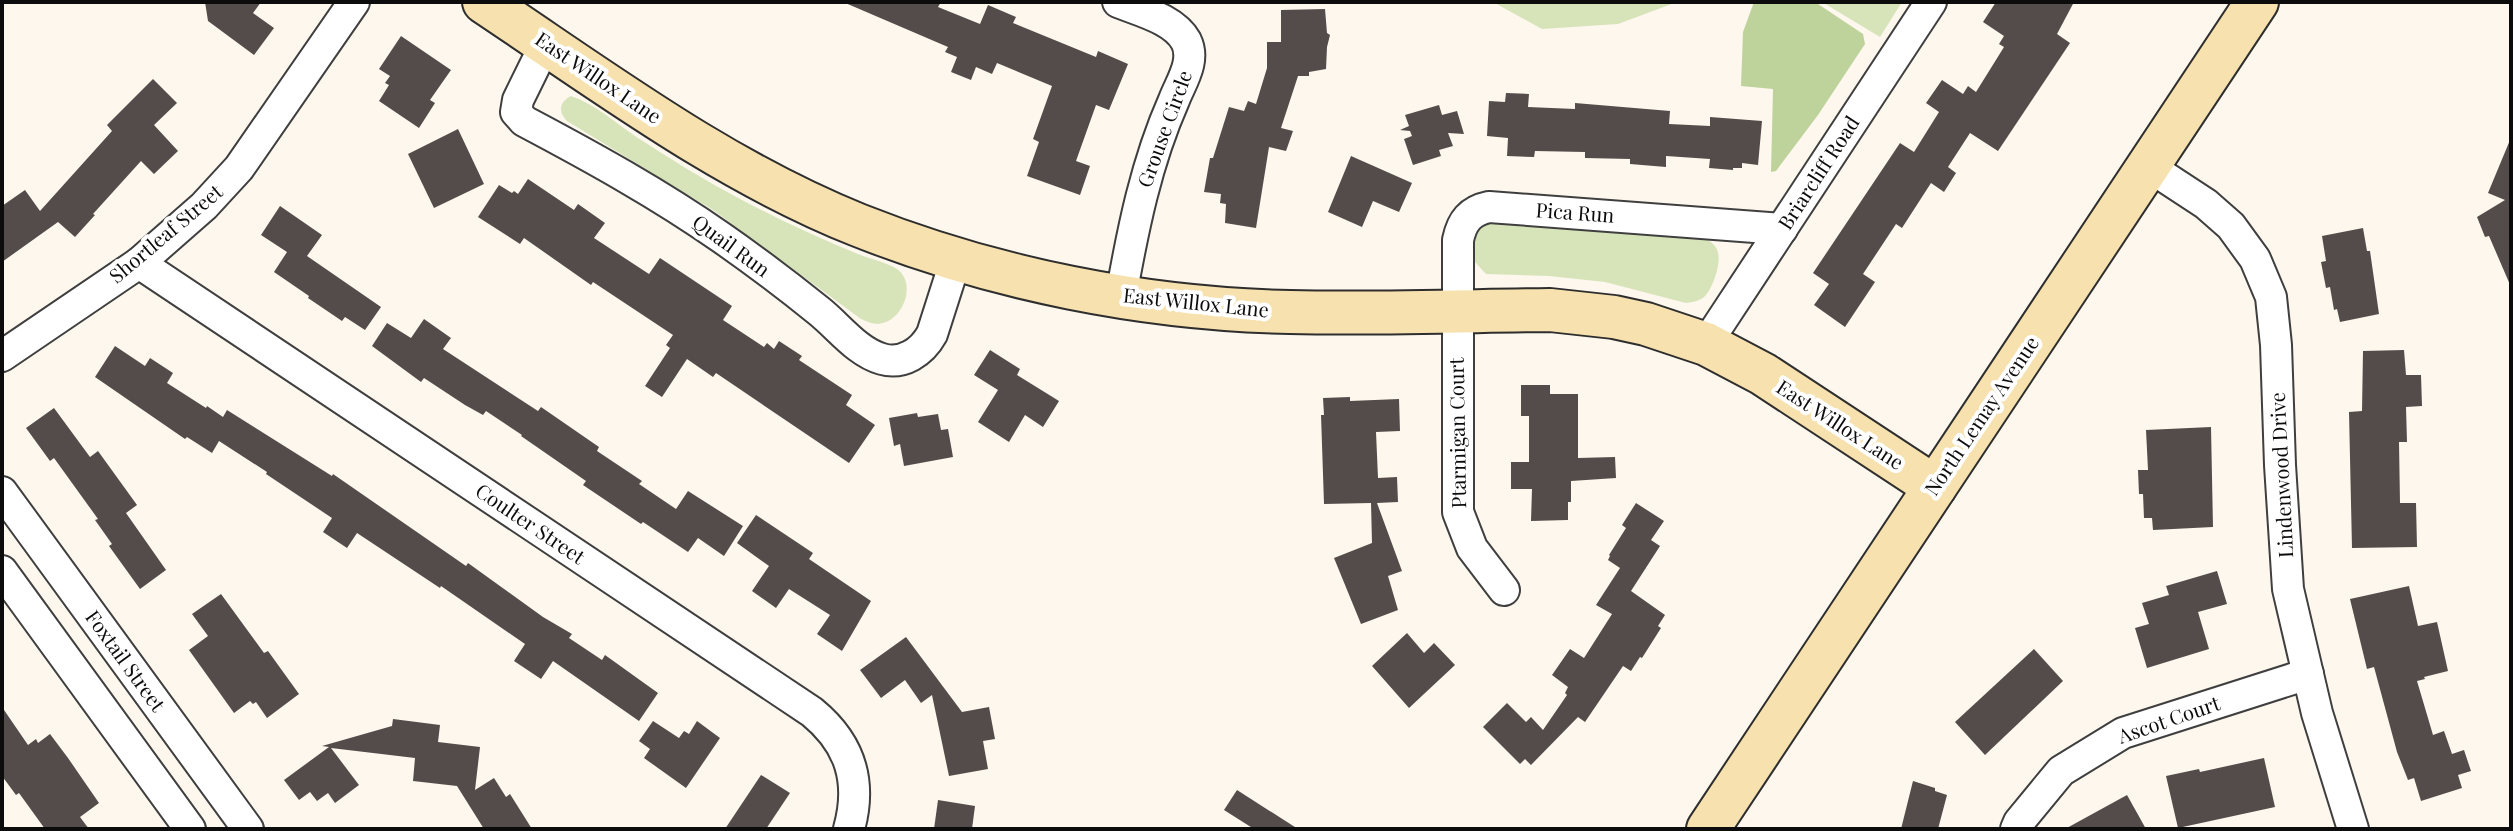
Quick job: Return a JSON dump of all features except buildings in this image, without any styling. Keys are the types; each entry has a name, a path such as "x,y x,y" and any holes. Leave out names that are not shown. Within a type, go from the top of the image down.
{"main road":[{"name":"East Willox Lane","path":"484,2 692,140 761,180 858,226 956,259 1027,278 1178,304 1290,312 1550,310 1582,312 1646,324 1706,344 1763,374 1935,487"},
{"name":"North Lemay Avenue","path":"1708,829 2257,2"}],"street":[{"name":"Shortleaf Street","path":"2,356 139,263 204,206 239,168 354,2"},
{"name":"Grouse Circle","path":"1118,2 1173,26 1186,41 1189,60 1188,70 1145,178 1121,296"},
{"name":"Briarcliff Road","path":"1706,344 1931,2"},
{"name":"Quail Run","path":"546,43 518,100 516,112 524,121 623,174 724,239 820,312 865,351 881,359 902,359 927,343 956,259"},
{"name":"Lindenwood Drive","path":"2148,166 2206,204 2231,226 2255,259 2271,297 2288,589 2317,713 2353,829"},
{"name":"Pica Run","path":"1457,311 1458,240 1466,219 1480,209 1489,207 1782,229"},
{"name":"Coulter Street","path":"139,263 825,722 844,747 854,776 855,807 849,829"},
{"name":"Ptarmigan Court","path":"1457,311 1458,512 1472,548 1504,590"},
{"name":"Foxtail Street","path":"2,492 248,829"},
{"path":"2,571 190,829"},
{"name":"Ascot Court","path":"2016,829 2061,771 2123,733 2308,674"}],"green space":[{"path":"1493,2 1677,2 1618,24 1542,29"},
{"path":"1754,2 1815,2 1863,34 1865,44 1818,115 1776,171 1771,172 1773,89 1741,86 1743,32"},
{"path":"1822,2 1902,2 1880,37"},
{"path":"571,96 597,109 638,138 742,200 814,235 897,269 903,276 907,293 900,310 887,322 878,324 861,319 713,210 567,121 561,107"},
{"path":"1497,222 1706,238 1717,251 1717,269 1705,296 1686,303 1605,282 1486,274 1474,261 1476,235 1483,227"}]}
